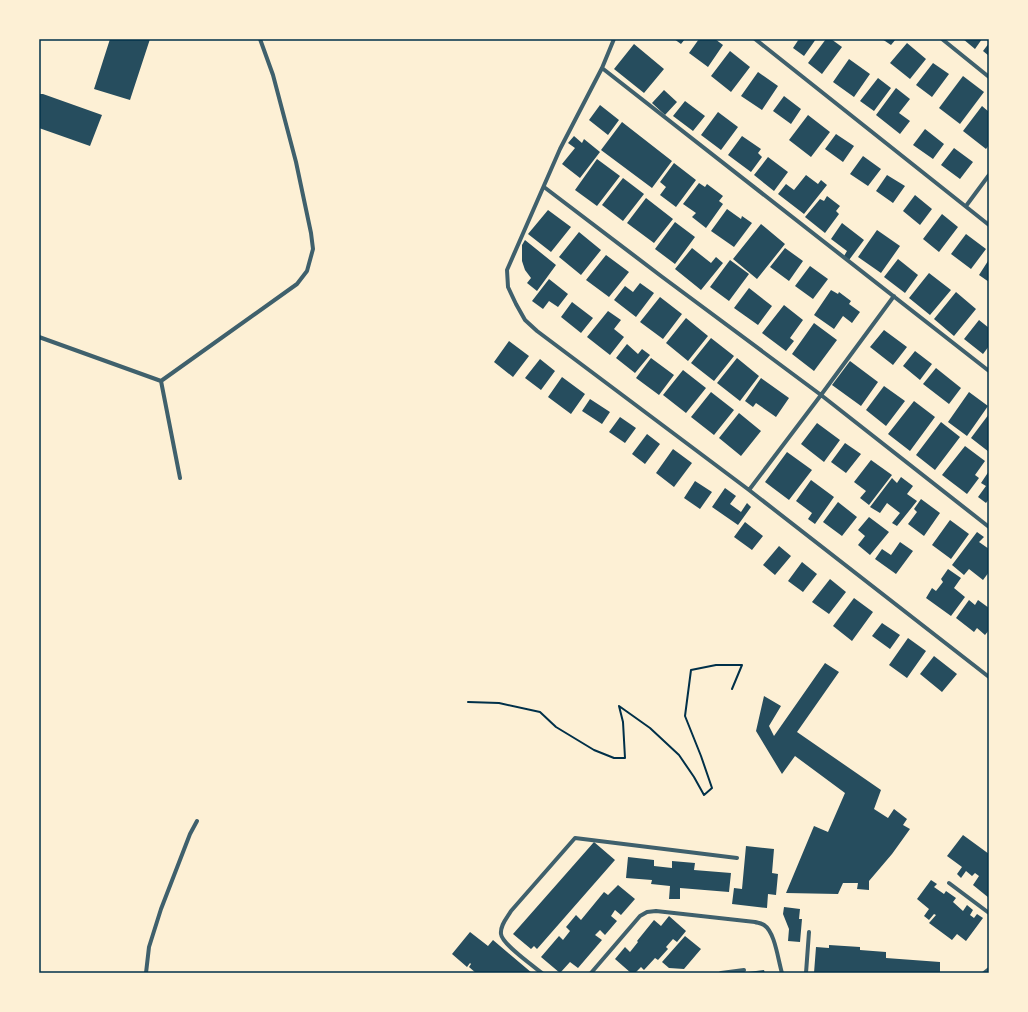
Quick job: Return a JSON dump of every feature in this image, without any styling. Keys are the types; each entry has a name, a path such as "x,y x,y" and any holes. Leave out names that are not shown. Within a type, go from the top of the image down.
{"street":[{"path":"161,381 297,284 307,271 313,249 312,233 296,162 273,75 260,39"},
{"path":"614,39 602,68 560,149 507,270 508,288 525,320 537,331 748,490 989,677"},
{"path":"755,39 989,224"},
{"path":"942,39 989,77"},
{"path":"602,68 989,371"},
{"path":"966,206 989,175"},
{"path":"544,187 821,395 989,528"},
{"path":"748,490 821,395 894,296"},
{"path":"39,337 161,381"},
{"path":"161,381 180,478"},
{"path":"146,973 149,946 161,909 190,834 197,821"},
{"path":"542,973 505,942 501,934 503,924 511,911 575,838 737,858"},
{"path":"949,883 989,913"},
{"path":"591,973 640,916 647,912 656,911 763,924 773,938 782,973"},
{"path":"806,973 809,932"},
{"path":"984,973 989,968"},
{"path":"721,973 744,970"}],"path":[{"path":"468,702 499,703 540,712 556,727 594,750 614,758 625,758 623,722 619,706 650,728 679,755 704,795 712,788 685,716 691,670 716,665 742,665 732,689"}],"building":[{"path":"110,39 150,39 130,100 94,89"},
{"path":"674,39 685,39 681,44"},
{"path":"699,39 715,39 723,45 708,67 689,53"},
{"path":"799,39 816,39 804,56 793,48"},
{"path":"826,39 831,39 842,47 822,74 808,63"},
{"path":"882,39 896,39 891,45"},
{"path":"963,39 982,39 975,49"},
{"path":"907,43 926,59 910,79 890,63"},
{"path":"989,43 989,56 983,51"},
{"path":"634,44 664,69 644,93 614,69"},
{"path":"730,51 750,67 731,92 711,76"},
{"path":"849,59 870,74 854,97 833,82"},
{"path":"933,63 949,74 932,97 916,85"},
{"path":"758,72 778,86 762,110 741,96"},
{"path":"963,76 984,92 960,124 939,108"},
{"path":"878,78 891,88 874,111 860,101"},
{"path":"896,88 910,99 899,113 910,121 900,134 876,115"},
{"path":"664,90 677,102 665,115 652,103"},
{"path":"39,94 43,94 102,115 90,146 39,128"},
{"path":"784,96 801,109 791,124 773,111"},
{"path":"685,101 705,116 693,131 673,116"},
{"path":"600,105 619,120 608,135 589,120"},
{"path":"982,106 989,112 989,145 986,149 963,131"},
{"path":"718,112 738,127 721,150 701,135"},
{"path":"808,115 830,132 811,157 789,140"},
{"path":"622,122 672,161 652,188 601,150"},
{"path":"925,129 944,144 933,159 913,145"},
{"path":"836,134 854,146 843,162 825,149"},
{"path":"574,136 582,143 584,139 600,152 580,178 562,164 575,148 568,143"},
{"path":"742,136 761,149 758,153 762,157 751,172 728,155"},
{"path":"954,148 973,162 960,179 941,165"},
{"path":"863,156 881,169 868,186 850,174"},
{"path":"768,157 788,172 774,191 754,175"},
{"path":"597,159 620,176 597,206 575,190"},
{"path":"674,163 696,180 676,207 660,195 666,187 660,182"},
{"path":"806,175 818,184 821,180 827,185 804,214 778,194 786,184 794,190"},
{"path":"887,175 905,186 893,203 876,191"},
{"path":"623,178 644,194 623,221 602,205"},
{"path":"699,183 705,187 707,184 723,196 719,201 723,204 706,228 692,217 696,213 683,204"},
{"path":"915,195 932,209 920,225 903,211"},
{"path":"827,196 840,206 836,211 839,214 825,233 805,217 820,199 824,201"},
{"path":"646,198 673,219 654,243 627,223"},
{"path":"727,209 741,219 742,216 752,223 734,247 711,231"},
{"path":"548,210 571,227 551,252 528,234"},
{"path":"942,214 958,227 939,252 923,239"},
{"path":"675,222 695,237 675,264 655,249"},
{"path":"842,223 864,240 849,260 844,256 847,251 831,239"},
{"path":"761,224 785,244 757,279 733,259"},
{"path":"877,230 900,246 881,273 858,257"},
{"path":"579,232 601,250 581,275 559,257"},
{"path":"966,234 986,249 971,269 951,254"},
{"path":"525,240 556,265 537,291 527,283 531,278 525,270 522,261 522,245"},
{"path":"692,248 711,263 716,257 723,263 701,290 675,269"},
{"path":"785,248 803,261 789,281 770,267"},
{"path":"606,255 629,272 609,297 586,280"},
{"path":"898,259 918,275 905,293 884,277"},
{"path":"730,260 749,274 729,301 710,287"},
{"path":"988,261 989,262 989,282 979,275"},
{"path":"810,266 828,279 813,299 795,286"},
{"path":"929,273 951,290 930,315 909,298"},
{"path":"549,279 568,294 558,307 549,301 543,309 532,301"},
{"path":"640,283 654,293 636,317 614,300 625,286 633,292"},
{"path":"749,288 772,306 758,325 734,308"},
{"path":"831,290 838,294 839,292 851,301 849,304 860,312 852,323 843,316 834,329 814,315"},
{"path":"956,292 976,309 954,336 934,319"},
{"path":"660,297 682,314 663,339 640,322"},
{"path":"572,302 593,318 581,333 561,317"},
{"path":"784,305 803,320 790,338 794,341 786,351 762,333"},
{"path":"608,311 621,320 614,329 624,337 610,355 587,337"},
{"path":"686,318 708,336 688,361 666,343"},
{"path":"979,320 989,328 989,346 983,354 964,339"},
{"path":"814,323 837,340 814,371 792,354"},
{"path":"884,330 907,347 893,365 870,347"},
{"path":"711,338 734,356 714,381 691,363"},
{"path":"509,341 529,356 513,377 494,362"},
{"path":"627,344 638,354 642,349 650,355 635,373 616,358"},
{"path":"915,351 932,364 920,380 903,366"},
{"path":"651,358 674,375 659,395 636,378"},
{"path":"737,358 759,376 740,401 717,383"},
{"path":"540,359 555,371 541,390 525,378"},
{"path":"850,361 878,382 861,406 832,385"},
{"path":"936,368 961,388 949,404 923,384"},
{"path":"683,370 706,388 686,413 663,395"},
{"path":"562,377 585,394 571,414 548,397"},
{"path":"761,378 789,398 776,417 756,403 753,407 745,401"},
{"path":"884,386 905,401 886,426 866,410"},
{"path":"711,392 734,410 714,435 691,417"},
{"path":"969,392 988,406 967,436 948,422"},
{"path":"590,399 610,412 602,424 582,411"},
{"path":"914,401 935,417 910,451 888,434"},
{"path":"739,413 761,431 741,456 719,438"},
{"path":"989,414 989,452 971,438"},
{"path":"620,417 636,428 625,443 609,432"},
{"path":"941,422 960,437 935,470 916,455"},
{"path":"817,423 840,440 824,462 801,444"},
{"path":"647,434 660,444 645,464 632,454"},
{"path":"845,443 861,454 846,473 831,462"},
{"path":"965,446 985,461 975,475 979,478 967,494 942,475"},
{"path":"673,449 692,463 674,487 656,473"},
{"path":"787,452 812,470 789,500 765,482"},
{"path":"871,460 892,475 869,505 860,498 866,491 854,482"},
{"path":"989,471 989,499 986,503 978,497 986,486 981,483"},
{"path":"901,477 913,486 907,494 917,501 897,526 892,523 900,513 887,503 880,513 870,507 892,478 897,483"},
{"path":"811,480 834,497 815,524 808,519 812,513 796,501"},
{"path":"695,481 712,492 700,509 684,498"},
{"path":"725,488 736,496 730,504 741,512 747,503 751,507 738,525 712,507"},
{"path":"921,499 940,513 924,536 908,524 917,512 914,509"},
{"path":"838,502 857,517 842,536 823,522"},
{"path":"869,517 889,532 870,555 858,545 865,536 858,530"},
{"path":"950,520 969,534 951,559 932,545"},
{"path":"745,522 763,536 752,550 734,537"},
{"path":"977,532 984,537 979,542 989,549 989,572 983,580 969,569 964,575 952,565"},
{"path":"900,542 913,551 896,574 875,559 882,549 891,555"},
{"path":"779,546 791,556 775,575 763,565"},
{"path":"802,562 817,574 803,592 788,581"},
{"path":"948,569 961,578 954,588 965,597 951,616 926,598 932,588 936,591 943,582 941,579"},
{"path":"830,579 846,592 829,614 812,602"},
{"path":"854,598 873,612 852,641 833,626"},
{"path":"969,600 975,605 978,600 989,608 989,630 985,635 977,628 974,632 956,618"},
{"path":"882,623 900,635 890,649 872,636"},
{"path":"908,638 926,651 907,678 889,665"},
{"path":"934,656 957,674 942,692 920,674"},
{"path":"825,663 839,672 797,732 881,790 874,809 888,818 894,809 907,819 903,825 910,829 892,854 869,881 869,890 857,889 858,883 843,883 838,894 786,893 814,826 828,832 845,793 795,756 782,774 756,731 764,696 781,706 769,726 774,736"},
{"path":"963,835 989,854 989,898 973,885 979,876 975,873 972,876 966,871 961,878 957,874 962,867 947,856"},
{"path":"594,842 615,860 537,949 534,946 531,949 513,934"},
{"path":"746,846 774,849 772,873 778,874 776,895 768,894 767,908 732,904 734,888 742,889"},
{"path":"628,857 654,860 654,866 672,868 672,861 695,863 694,870 731,873 729,892 680,888 680,899 669,899 670,886 651,884 652,880 626,878"},
{"path":"931,880 937,884 934,887 944,894 946,891 956,898 953,902 963,911 967,905 973,910 970,915 974,918 977,914 983,918 966,941 957,934 952,940 929,923 936,915 934,914 929,920 924,916 929,909 917,899"},
{"path":"618,885 635,899 621,915 615,910 611,916 617,921 605,935 600,930 595,935 602,940 578,968 570,962 560,973 541,957 559,936 563,940 570,931 566,927 576,915 581,920 604,892 608,895"},
{"path":"784,907 800,909 799,919 802,919 800,942 788,941 789,929 783,914"},
{"path":"669,916 686,931 677,942 673,939 666,947 668,949 658,960 655,958 644,970 641,967 635,973 631,973 615,959 625,947 630,952 654,920 661,926"},
{"path":"470,932 488,946 493,940 532,973 476,973 469,967 471,964 470,963 467,967 452,954"},
{"path":"685,936 701,949 684,969 669,968 662,962"},
{"path":"829,945 860,947 860,950 886,952 886,958 940,962 940,973 814,973 816,947 829,948"},
{"path":"764,970 765,973 748,973 748,972"}]}
